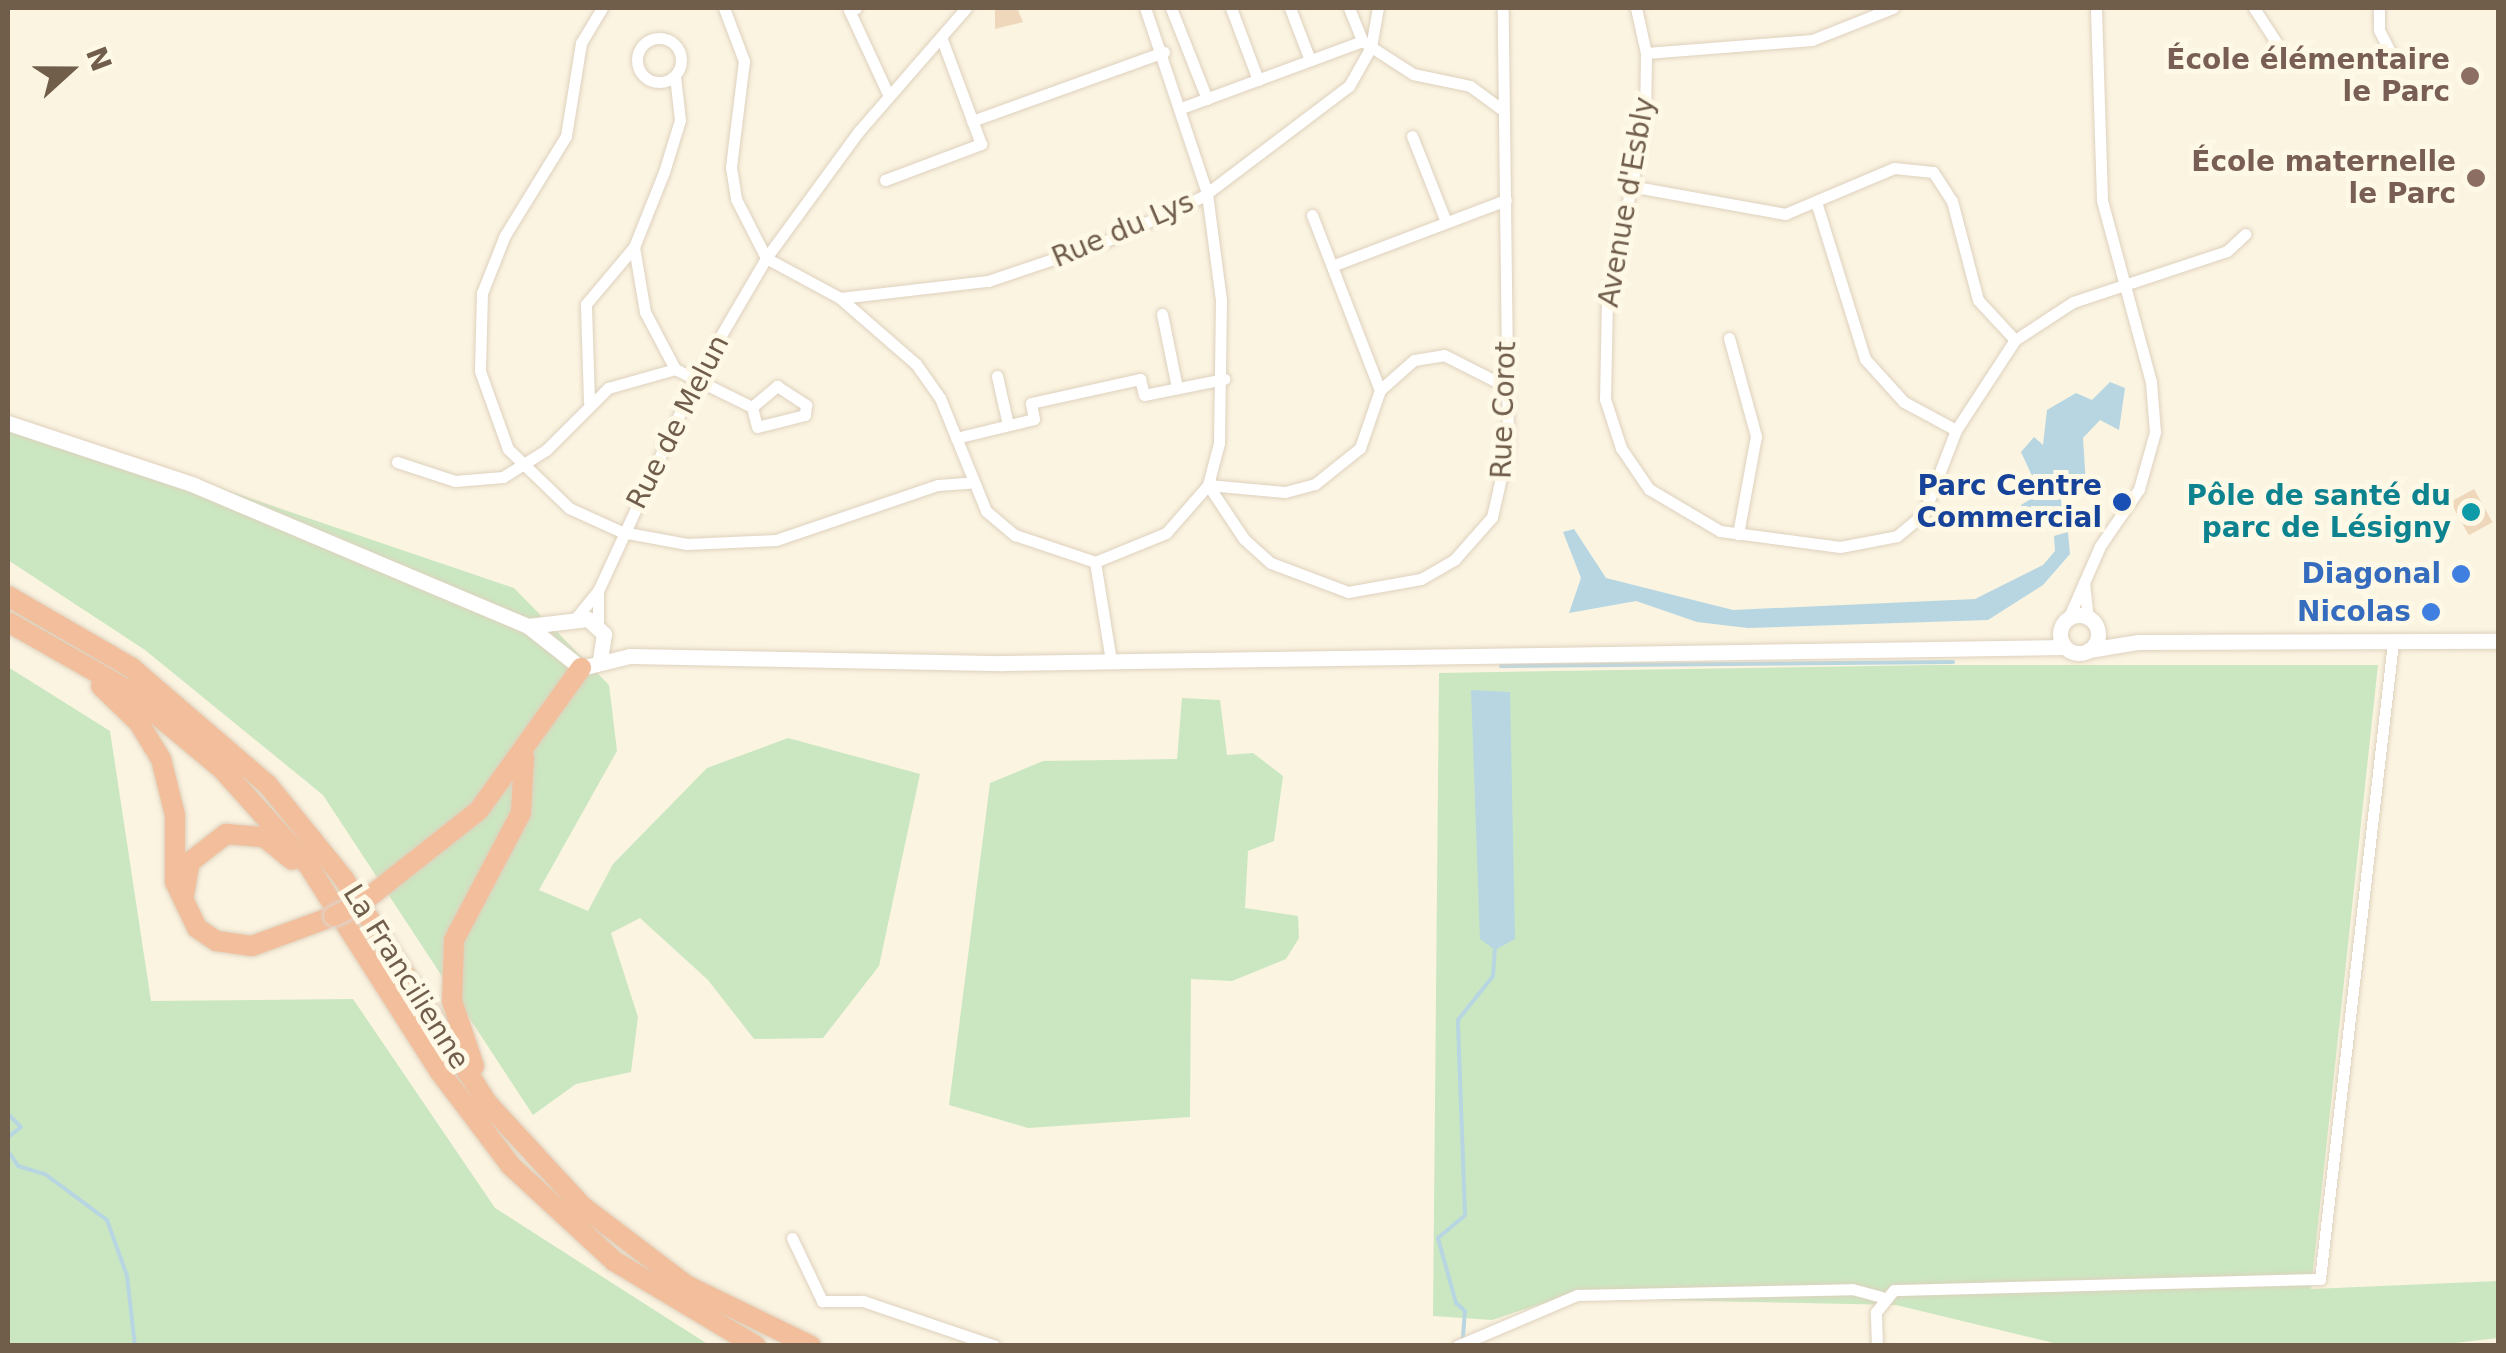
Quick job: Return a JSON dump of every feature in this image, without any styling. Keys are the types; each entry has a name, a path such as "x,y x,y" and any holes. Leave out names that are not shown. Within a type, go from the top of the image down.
{"highway":[{"name":"La Francilienne","path":"8,596 132,668 268,786 344,879 510,1128 582,1206 654,1264 811,1346"},
{"name":"La Francilienne","path":"8,622 126,689 222,769 286,836 343,916 440,1072 534,1190 644,1283 756,1346"},
{"path":"80,662 139,723 161,760 175,816 175,882 189,916 207,936 238,946 312,926 394,882 456,832 524,756 563,693 575,658"},
{"path":"510,1128 462,1040 451,961 460,916 521,813 524,756"},
{"path":"189,916 190,862 212,838 239,832 274,844 343,916"}],"street":[{"path":"602,8 581,43 566,136 506,234 482,293 477,329 486,404 520,466 569,508 622,532 687,544 776,540 938,485 969,483"},
{"path":"724,8 744,61 734,182 766,258 840,298 916,364 956,438 969,483 1015,535 1095,562 1166,533 1208,485 1224,379 1207,193 1184,107 1147,8"},
{"path":"856,8 849,10 889,96"},
{"name":"Rue de Melun","path":"569,622 598,591 696,378 766,258 889,96 966,8"},
{"path":"1171,8 1207,99"},
{"path":"1231,8 1258,80"},
{"path":"1290,8 1310,60"},
{"path":"1349,8 1366,44 1413,74 1470,86 1504,112"},
{"name":"Rue du Lys","path":"840,298 914,295 1005,276 1150,224 1207,193 1313,118 1348,86 1378,8"},
{"name":"Rue Corot","path":"1208,485 1244,539 1296,578 1348,592 1422,578 1455,559 1492,517 1504,486 1507,387 1503,8"},
{"name":"Avenue d'Esbly","path":"1636,8 1646,53 1645,123 1607,296 1605,399 1621,448 1648,489 1688,518 1738,534 1840,547 1897,536 1924,513 1956,430 2016,340 2050,313 2121,281 2227,250 2245,234"},
{"path":"1646,53 1812,40 1893,8"},
{"path":"2066,648 2064,624 2084,581 2139,489 2155,432 2151,382 2102,200 2096,8"},
{"path":"2254,8 2278,45"},
{"path":"2379,8 2379,30 2392,55"},
{"path":"886,180 981,144 940,37"},
{"path":"1184,107 1310,60 1366,44"},
{"path":"972,121 1164,52"},
{"path":"590,402 586,304 634,247 680,120 675,76"},
{"path":"1412,136 1446,222"},
{"path":"1630,186 1752,213 1817,205 1894,168 1932,172 1952,201 1978,300 2016,340"},
{"path":"1332,266 1506,200"},
{"path":"1817,205 1865,359 1904,402 1956,430"},
{"path":"1312,215 1380,390"},
{"path":"634,247 644,312 675,368 752,407"},
{"path":"1162,314 1177,388"},
{"path":"1729,338 1756,436 1738,534"},
{"path":"1208,485 1284,492 1315,484 1360,448 1380,390 1414,360 1444,355 1507,387"},
{"path":"397,462 478,482 520,466 562,436 590,402 619,383 675,368"},
{"path":"998,376 1008,425"},
{"path":"956,438 1034,419 1031,403 1140,379 1144,395 1224,379"},
{"path":"776,386 806,405 805,415 766,430 750,421 752,407 776,386"},
{"path":"8,423 194,485 528,626 575,658 1111,661 2032,643 2089,650 2138,642 2498,640"},
{"path":"1095,562 1111,661"},
{"path":"2084,581 2092,622 2089,650"},
{"name":"Rue de Melun","path":"598,591 602,632"},
{"path":"528,626 569,622 602,632 630,656"},
{"path":"569,622 575,658"},
{"path":"2032,643 2064,624 2092,622 2138,642"},
{"path":"575,658 602,632"},
{"path":"1882,1298 1894,1290 2320,1279 2393,642"},
{"path":"792,1238 822,1301 864,1301 995,1346"},
{"path":"1457,1346 1577,1295 1852,1289 1882,1298"},
{"path":"1877,1346 1882,1298"}],"green space":[{"path":"8,416 514,588 609,685 617,751 539,890 588,911 613,864 707,768 788,738 920,774 879,966 823,1038 754,1039 708,980 640,918 611,933 638,1017 631,1072 576,1084 533,1115 323,795 145,650 8,560"},
{"path":"1932,665 2378,665 2311,1289 2498,1281 2498,1338 2429,1346 2066,1346 1896,1305 1559,1298 1492,1320 1433,1316 1439,673"},
{"path":"8,667 110,731 151,1001 353,999 495,1208 709,1345 8,1345"},
{"path":"1182,698 1220,700 1227,755 1253,753 1283,776 1274,841 1248,851 1245,908 1298,916 1299,938 1286,959 1232,981 1191,979 1190,1117 1028,1128 949,1105 990,783 1043,761 1177,759"}],"water":[{"path":"2110,382 2125,388 2119,430 2100,420 2083,438 2086,485 2101,490 2101,499 2067,488 2064,521 2023,516 2021,505 2055,484 2033,478 2021,452 2034,437 2043,445 2047,410 2076,393 2092,400"},
{"path":"1574,529 1606,578 1733,610 1975,599 2043,565 2055,551 2054,536 2068,532 2070,554 2043,585 1988,620 1748,628 1697,622 1636,601 1569,613 1581,578 1563,532"},
{"path":"1471,690 1510,692 1515,939 1495,950 1480,939"}],"building":[{"path":"995,8 1017,8 1023,22 995,29"},
{"name":"Pôle de santé du parc de Lésigny","path":"2474,489 2492,522 2469,535 2450,502"}],"waterway":[{"path":"1501,666 1953,662"},
{"path":"1463,1338 1465,1311 1456,1303 1438,1238 1465,1215 1458,1020 1493,976 1495,950"},
{"path":"8,1114 21,1127 8,1137"},
{"path":"8,1151 18,1166 45,1174 107,1220 127,1276 135,1346"}],"place":[{"name":"École élémentaire le Parc","path":"2470,76"},
{"name":"École maternelle le Parc","path":"2476,178"},
{"name":"Parc Centre Commercial","path":"2122,502"},
{"name":"Pôle de santé du parc de Lésigny","path":"2471,512"},
{"name":"Diagonal","path":"2461,574"},
{"name":"Nicolas","path":"2431,612"}]}
